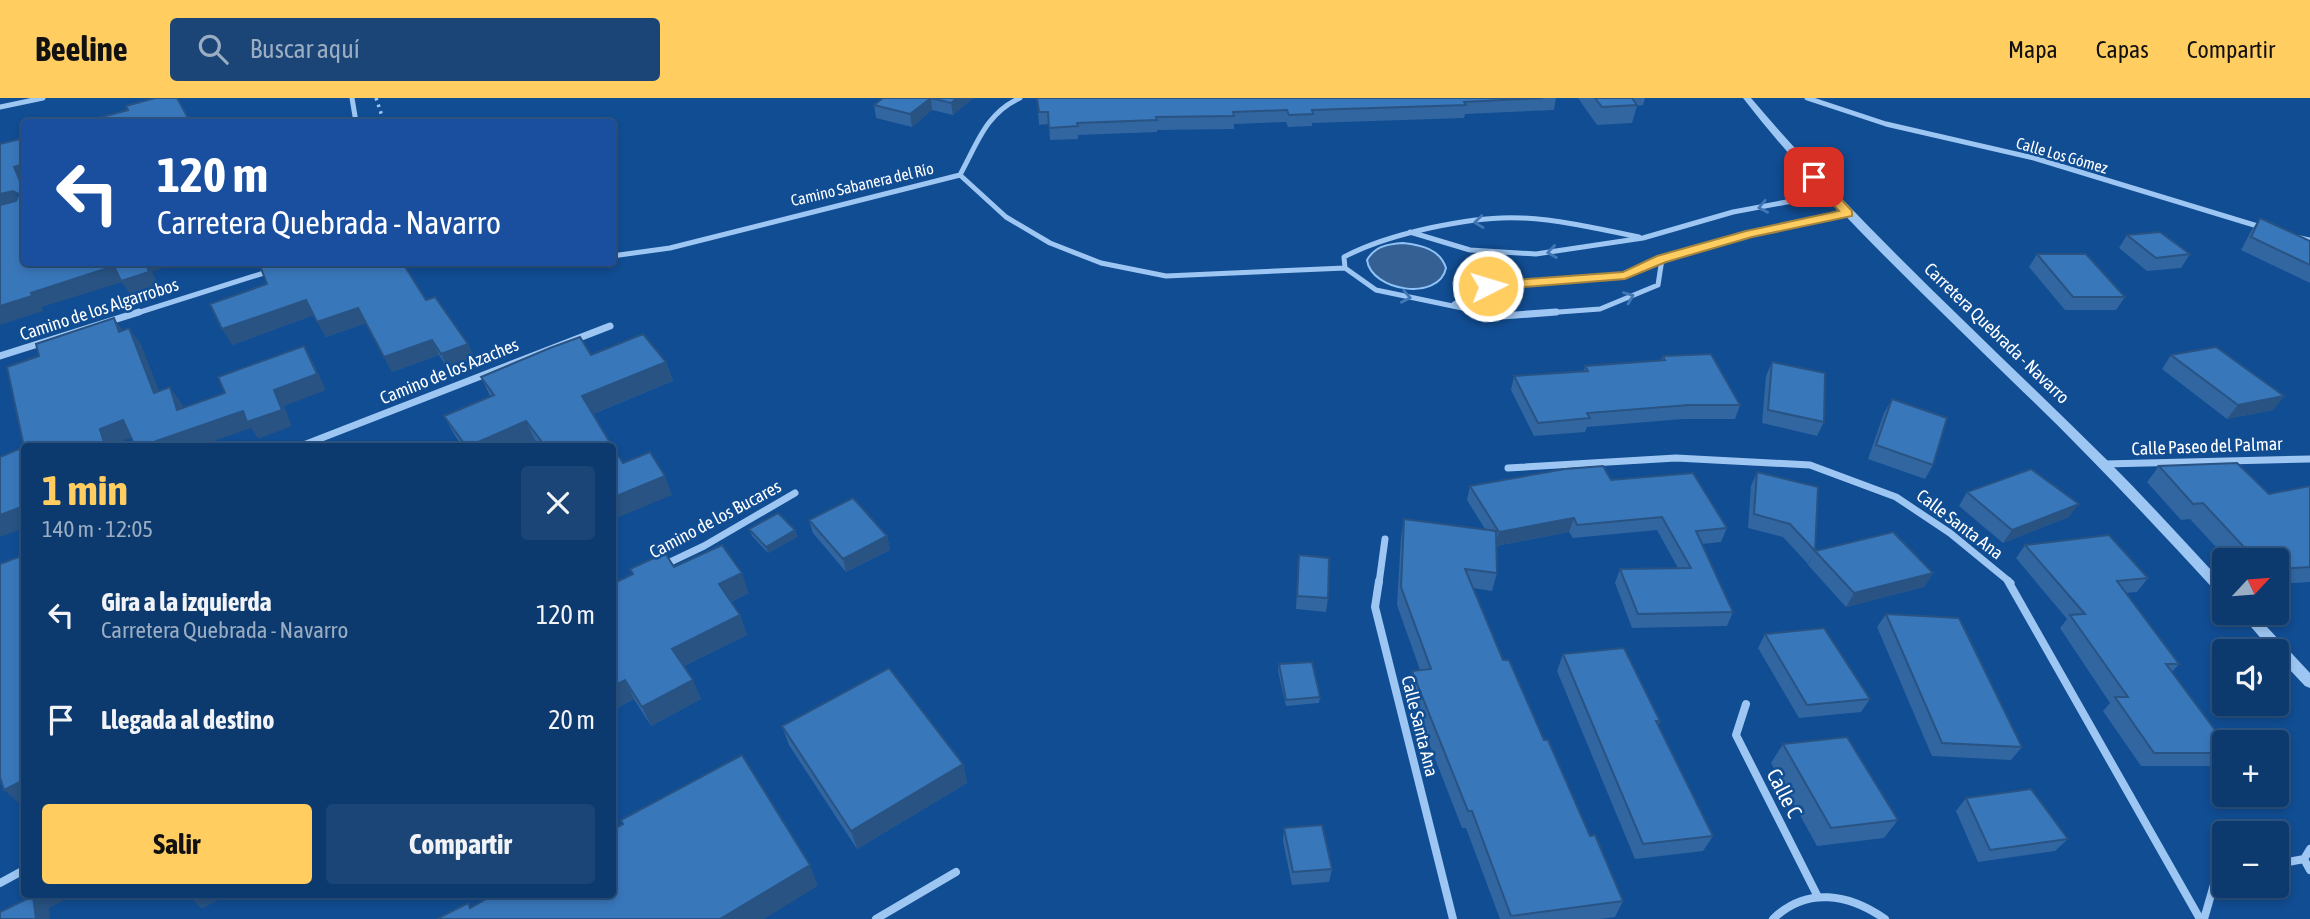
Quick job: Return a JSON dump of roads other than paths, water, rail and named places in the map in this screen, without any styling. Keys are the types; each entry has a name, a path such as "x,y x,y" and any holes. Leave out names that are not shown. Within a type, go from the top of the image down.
{"street":[{"path":"0,107 18,101 43,98"},
{"path":"352,98 356,119"},
{"path":"960,175 991,118 1002,106 1020,98"},
{"name":"Carretera Quebrada - Navarro","path":"1747,98 1847,213 2104,464 2212,579"},
{"name":"Calle Los Gómez","path":"1807,98 1886,124 2034,158 2277,232"},
{"name":"Camino Sabanera del Río","path":"616,255 670,248 960,175 1006,217 1050,243 1101,263 1166,276 1345,268"},
{"path":"1410,232 1470,250 1536,254 1643,238 1733,212 1830,194"},
{"path":"1453,305 1488,286 1625,275 1662,259 1750,233 1847,213"},
{"path":"1643,238 1565,223 1518,218 1410,232 1364,244 1344,257 1345,268 1376,290 1502,316 1600,309 1658,285 1662,259"},
{"path":"2287,235 2310,240"},
{"name":"Camino de los Algarrobos","path":"0,356 267,272 278,266"},
{"name":"Camino de los Azaches","path":"309,443 610,326"},
{"name":"Calle Santa Ana","path":"1508,468 1676,458 1810,465 1896,496 1951,533 2013,585 2202,919"},
{"name":"Calle Paseo del Palmar","path":"2104,464 2310,459"},
{"name":"Camino de los Bucares","path":"658,568 704,546 795,493"},
{"name":"Calle Santa Ana","path":"1385,539 1375,607 1453,919"},
{"path":"2256,625 2310,682"},
{"name":"Calle C","path":"1746,704 1736,735 1817,895"},
{"path":"2304,859 2310,849"},
{"path":"2289,861 2304,859"},
{"path":"2304,859 2310,870"},
{"path":"0,883 21,872"},
{"path":"876,919 956,872"},
{"path":"2202,919 2212,889"},
{"path":"1773,919 1791,901 1817,895 1847,899 1885,919"}],"water":[{"path":"1403,243 1435,252 1446,268 1441,279 1419,289 1405,288 1380,279 1371,271 1367,260 1374,252 1387,245"}]}
